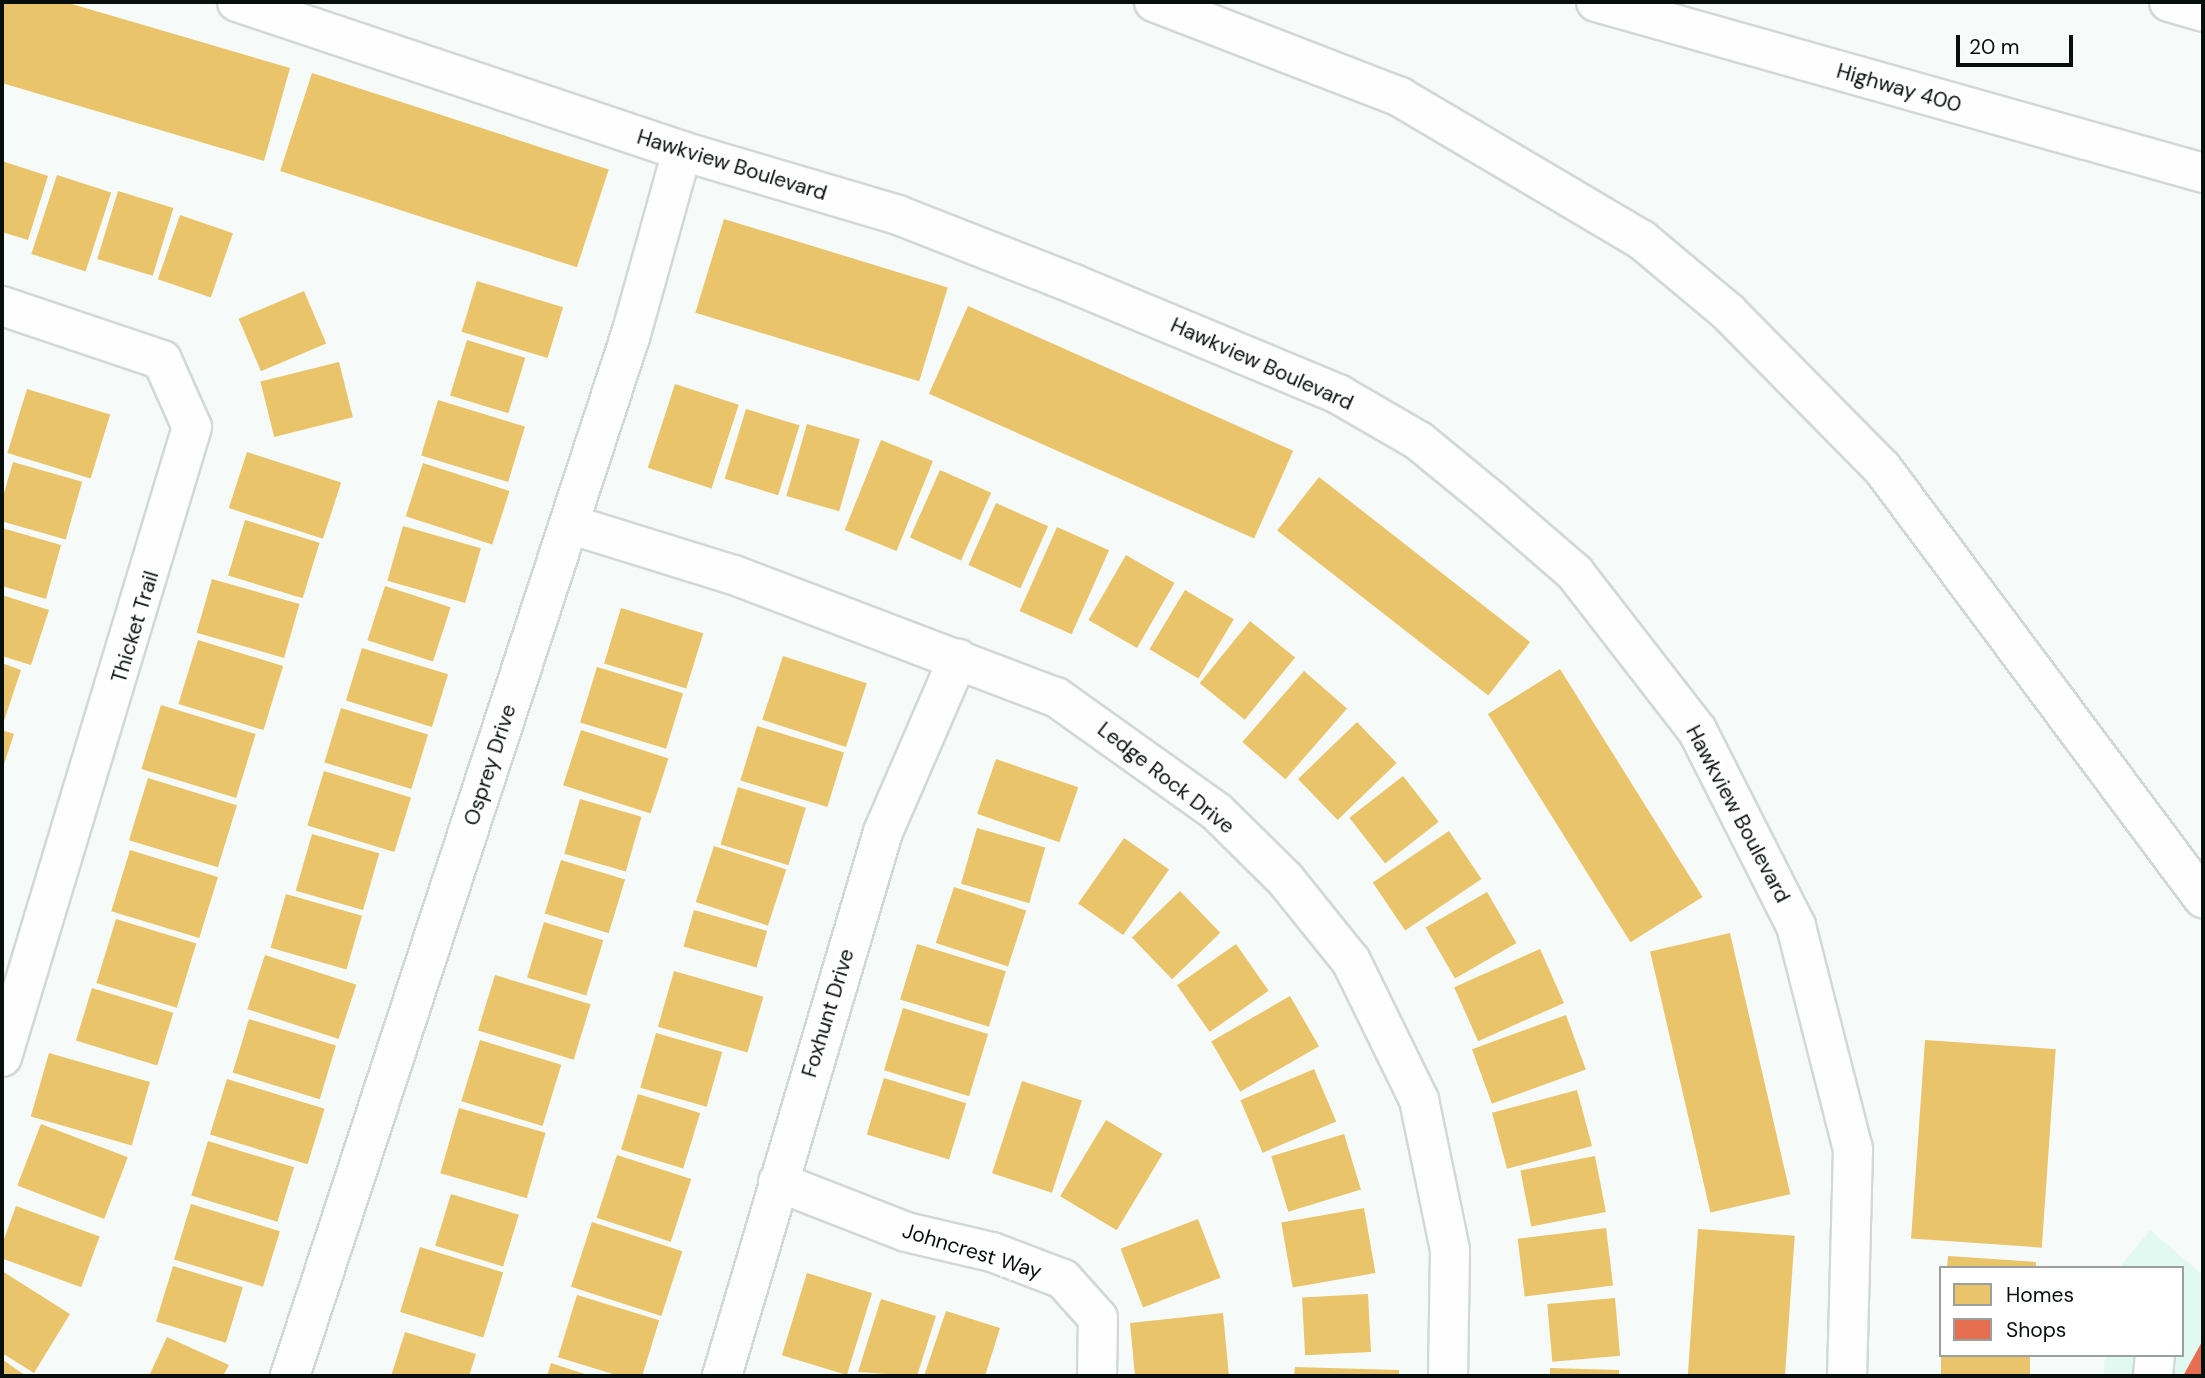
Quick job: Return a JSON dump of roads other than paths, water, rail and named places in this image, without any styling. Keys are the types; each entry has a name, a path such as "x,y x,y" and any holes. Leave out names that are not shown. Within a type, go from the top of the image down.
{"main road":[{"name":"Hawkview Boulevard","path":"237,2 682,151 898,215 1338,394 1419,441 1575,573 1697,730 1796,926 1853,1149 1847,1376"},
{"path":"1154,2 1401,97 1642,240 1728,313 1882,468 2203,898"},
{"name":"Highway 400","path":"1596,2 2203,173"},
{"path":"2169,2 2203,12"},
{"name":"Osprey Drive","path":"290,1376 569,524 682,151"},
{"name":"Thicket Trail","path":"2,306 162,360 192,427 2,1057"},
{"name":"Ledge Rock Drive","path":"569,524 734,575 1056,697 1143,754 1216,811 1285,879 1351,961 1419,1100 1450,1250 1448,1376"},
{"name":"Foxhunt Drive","path":"722,1376 883,831 958,659"},
{"name":"Johncrest Way","path":"778,1182 906,1232 992,1252 1063,1279 1098,1318 1097,1376"},
{"path":"2153,1376 2155,1357"}]}
